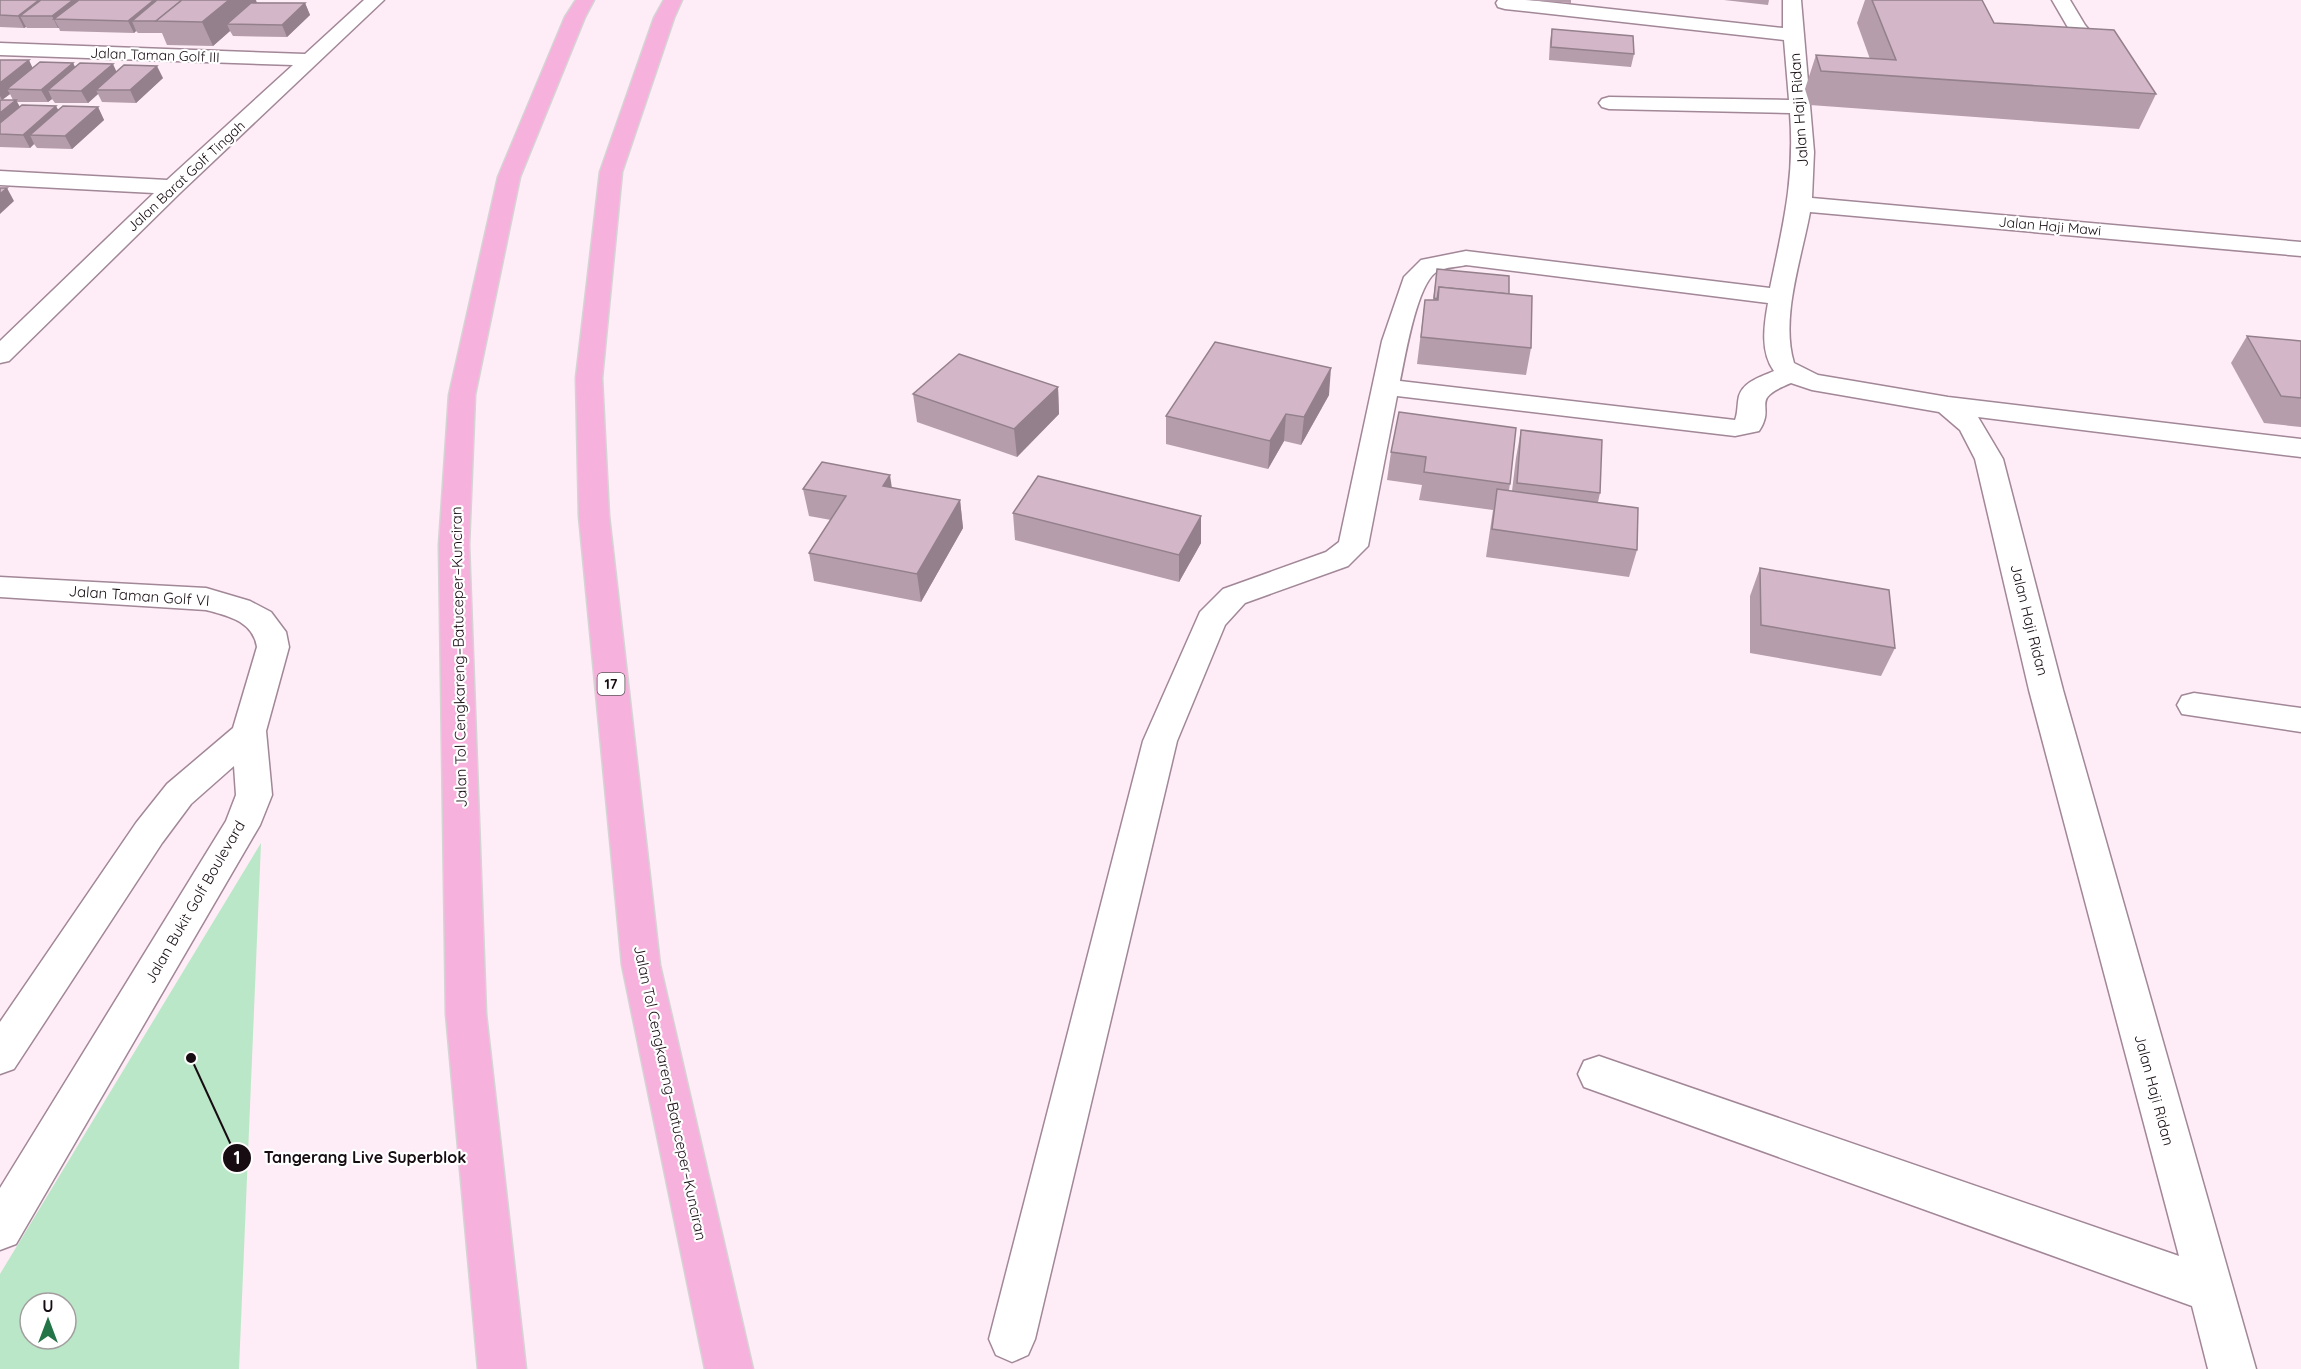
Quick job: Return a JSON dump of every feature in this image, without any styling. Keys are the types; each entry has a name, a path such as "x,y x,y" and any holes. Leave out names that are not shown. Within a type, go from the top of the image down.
{"highway":[{"name":"Jalan Tol Cengkareng–Batuceper–Kunciran","path":"502,1369 466,1014 454,544 462,395 509,177 575,17 585,0"},
{"name":"Jalan Tol Cengkareng–Batuceper–Kunciran","path":"673,0 664,18 611,171 589,378 594,516 641,965 729,1369"}],"street":[{"name":"Jalan Barat Golf Tingah","path":"0,355 9,336 375,0"},
{"name":"Jalan Haji Ridan","path":"1791,374 1780,362 1778,322 1803,175 1801,107 1793,35 1792,0"},
{"path":"2061,0 2077,27 2111,68"},
{"path":"1505,3 1793,35"},
{"name":"Jalan Taman Golf III","path":"0,49 310,60"},
{"path":"1609,103 1801,107"},
{"path":"0,178 173,187"},
{"name":"Jalan Haji Mawi","path":"1799,204 2301,249"},
{"path":"1012,1339 1160,741 1211,620 1234,596 1337,559 1353,546 1395,341 1416,277 1430,265 1444,260 1493,260 1782,297"},
{"path":"1386,387 1735,428 1749,425 1753,395 1761,386 1791,374 1812,382 1948,405 2301,448"},
{"name":"Jalan Haji Ridan","path":"1948,405 1972,426 1989,459 2046,690 2232,1369"},
{"name":"Jalan Taman Golf VI","path":"0,587 206,599 235,606 262,620 273,636 274,655 249,732"},
{"path":"2194,705 2301,720"},
{"path":"0,1056 149,833 179,794 249,732"},
{"name":"Jalan Bukit Golf Boulevard","path":"0,1229 242,825 254,795 249,732"},
{"path":"1599,1074 2208,1288"}],"green space":[{"path":"261,843 239,1369 0,1369 0,1274"}],"building":[{"path":"0,0 39,0 18,16 0,15"},
{"path":"41,0 73,0 52,16 20,16"},
{"path":"79,0 154,0 128,21 54,19"},
{"path":"157,0 182,0 156,21 132,21"},
{"path":"182,0 229,0 202,22 156,21"},
{"path":"1872,0 1982,0 1994,23 2114,30 2156,94 1821,71 1816,55 1896,60"},
{"path":"251,3 305,3 282,25 227,24"},
{"path":"1552,29 1633,36 1634,54 1551,47"},
{"path":"0,60 29,60 0,83"},
{"path":"40,62 73,63 41,90 7,89"},
{"path":"80,63 113,64 81,91 48,90"},
{"path":"124,65 157,66 130,90 96,90"},
{"path":"0,100 16,100 0,113"},
{"path":"22,105 56,106 23,135 0,134 0,123"},
{"path":"63,106 98,107 65,136 30,135"},
{"path":"1437,269 1509,276 1509,294 1439,287 1437,299 1434,298"},
{"path":"1439,287 1532,296 1531,348 1421,337 1425,300 1438,300"},
{"path":"2247,336 2301,341 2301,398 2281,396"},
{"path":"1215,342 1331,368 1304,417 1286,414 1270,441 1166,416"},
{"path":"959,354 1058,387 1014,429 913,394"},
{"path":"1399,412 1516,428 1510,484 1424,472 1426,457 1391,452"},
{"path":"1521,430 1602,440 1600,493 1517,483"},
{"path":"822,462 890,475 883,486 960,500 917,574 809,553 846,496 803,489"},
{"path":"1038,476 1201,516 1179,555 1013,513"},
{"path":"1497,489 1638,508 1637,550 1492,529"},
{"path":"1760,568 1889,590 1895,648 1761,625"}],"place":[{"name":"Tangerang Live Superblok","path":"191,1058"}]}
